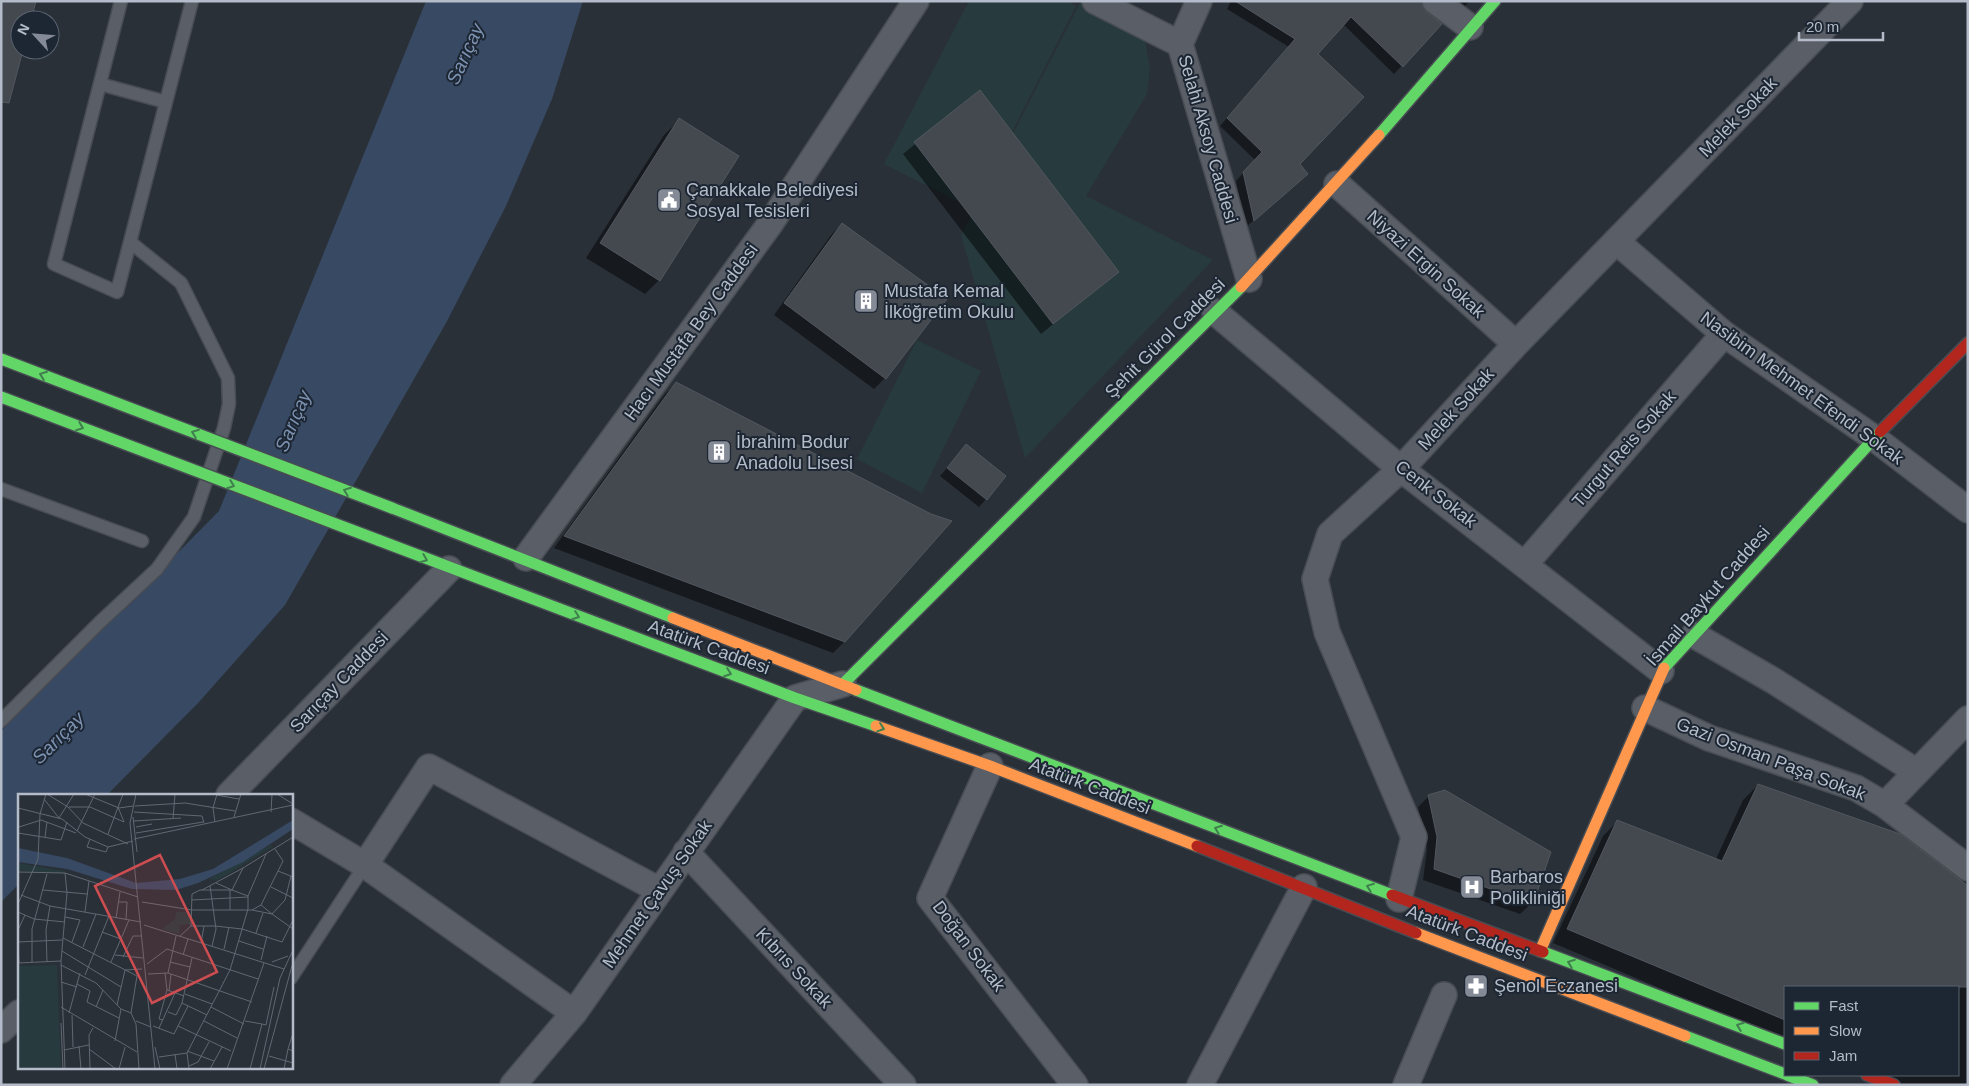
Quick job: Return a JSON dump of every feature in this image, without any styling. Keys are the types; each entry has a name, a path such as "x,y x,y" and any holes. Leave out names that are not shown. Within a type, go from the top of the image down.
{"main road":[{"name":"Şehit Gürol Caddesi","path":"843,684 1249,279 1337,184 1470,27 1495,1"},
{"name":"İsmail Baykut Caddesi","path":"1540,951 1661,671 1874,438 1968,343"},
{"name":"Atatürk Caddesi","path":"1,359 526,558 843,684 1399,899 1784,1044"},
{"name":"Atatürk Caddesi","path":"1,397 378,540 449,569 795,698 990,766 1304,887 1459,950 1784,1073"},
{"name":"Atatürk Caddesi","path":"1791,1076 1812,1085"},
{"path":"1870,1076 1894,1085"}],"street":[{"name":"Hacı Mustafa Bey Caddesi","path":"526,558 770,224 916,1"},
{"path":"1095,1 1180,44"},
{"name":"Selahi Aksoy Caddesi","path":"1199,1 1180,44 1249,279"},
{"path":"1436,1 1470,27"},
{"name":"Melek Sokak","path":"1399,899 1414,838 1327,632 1315,579 1330,534 1401,469 1516,344 1850,1"},
{"name":"Niyazi Ergin Sokak","path":"1337,184 1516,344"},
{"name":"Nasibim Mehmet Efendi Sokak","path":"1616,242 1724,334 1874,438 1968,510"},
{"name":"Cenk Sokak","path":"1215,312 1401,469 1661,671"},
{"name":"Turgut Reis Sokak","path":"1525,564 1724,334"},
{"name":"Sarıçay Caddesi","path":"237,793 449,569"},
{"path":"1694,635 1774,681 1917,772"},
{"path":"795,698 843,684"},
{"name":"Mehmet Çavuş Sokak","path":"513,1085 574,1013 795,698"},
{"name":"Gazi Osman Paşa Sokak","path":"1645,708 1709,738 1856,788 1885,805 1968,868"},
{"path":"1885,805 1968,719"},
{"name":"Doğan Sokak","path":"990,766 930,898 1075,1085"},
{"path":"365,865 430,768 659,890"},
{"path":"292,823 365,865 574,1013"},
{"name":"Kıbrıs Sokak","path":"686,852 898,1083"},
{"path":"1200,1085 1304,887"},
{"path":"1406,1085 1444,995"},
{"path":"1,1030 18,1014"}],"lane":[{"path":"121,1 54,264 117,292 192,1"},
{"path":"100,84 166,102"},
{"path":"1,720 99,623 158,569 194,518 224,428 229,404 228,378 185,291 180,283 130,242"},
{"path":"1,489 142,541"},
{"path":"292,976 365,865"}],"green space":[{"path":"969,1 1067,1 1076,6 973,209 884,164"},
{"path":"1081,1 1107,1 1144,34 1150,69 1147,94 1086,196 1213,260 1025,458 961,235"},
{"path":"917,340 981,371 922,493 857,459"}],"water":[{"name":"Sarıçay","path":"426,1 583,1 552,99 506,206 446,323 285,605 199,702 108,794 18,794 18,885 1,902 1,731 219,511"}],"building":[{"path":"1,1 36,1 34,10 10,10 10,60 20,60 9,103 1,102"},
{"path":"1235,1 1421,1 1426,12 1442,24 1403,67 1351,17 1318,54 1364,97 1300,164 1308,174 1254,221 1243,172 1262,152 1227,118 1295,39"},
{"path":"980,90 1119,272 1053,324 914,142"},
{"name":"Çanakkale Belediyesi Sosyal Tesisleri","path":"679,118 739,156 660,281 600,243"},
{"name":"Mustafa Kemal İlköğretim Okulu","path":"842,223 947,299 886,379 784,303"},
{"name":"İbrahim Bodur Anadolu Lisesi","path":"676,382 931,514 952,521 845,642 564,536"},
{"path":"966,444 1006,476 987,500 947,468"},
{"path":"1758,784 1900,834 1968,886 1968,987 1784,986 1784,1020 1567,929 1617,820 1722,861"},
{"path":"1445,790 1551,852 1533,904 1434,869 1437,837 1428,795"}],"traffic: fast":[{"path":"1379,135 1495,1"},
{"path":"843,684 1241,287"},
{"path":"1,359 392,508"},
{"path":"1,397 378,540"},
{"path":"1664,668 1880,432"},
{"path":"392,508 673,618"},
{"path":"378,540 795,698 876,726"},
{"path":"856,690 1392,895"},
{"path":"1543,952 1784,1044"},
{"path":"1685,1036 1784,1074"},
{"path":"1790,1076 1813,1085"}],"traffic: slow":[{"path":"1241,287 1379,135"},
{"path":"673,618 856,690"},
{"path":"1540,951 1664,668"},
{"path":"876,726 990,766 1197,846"},
{"path":"1416,933 1685,1036"}],"traffic: jam":[{"path":"1880,432 1968,343"},
{"path":"1197,846 1416,933"},
{"path":"1392,895 1543,952"},
{"path":"1870,1076 1894,1085"}],"place":[{"name":"Çanakkale Belediyesi Sosyal Tesisleri","path":"669,200"},
{"name":"Mustafa Kemal İlköğretim Okulu","path":"866,301"},
{"name":"İbrahim Bodur Anadolu Lisesi","path":"719,452"},
{"name":"Barbaros Polikliniği","path":"1472,887"},
{"name":"Şenol Eczanesi","path":"1476,986"}]}
